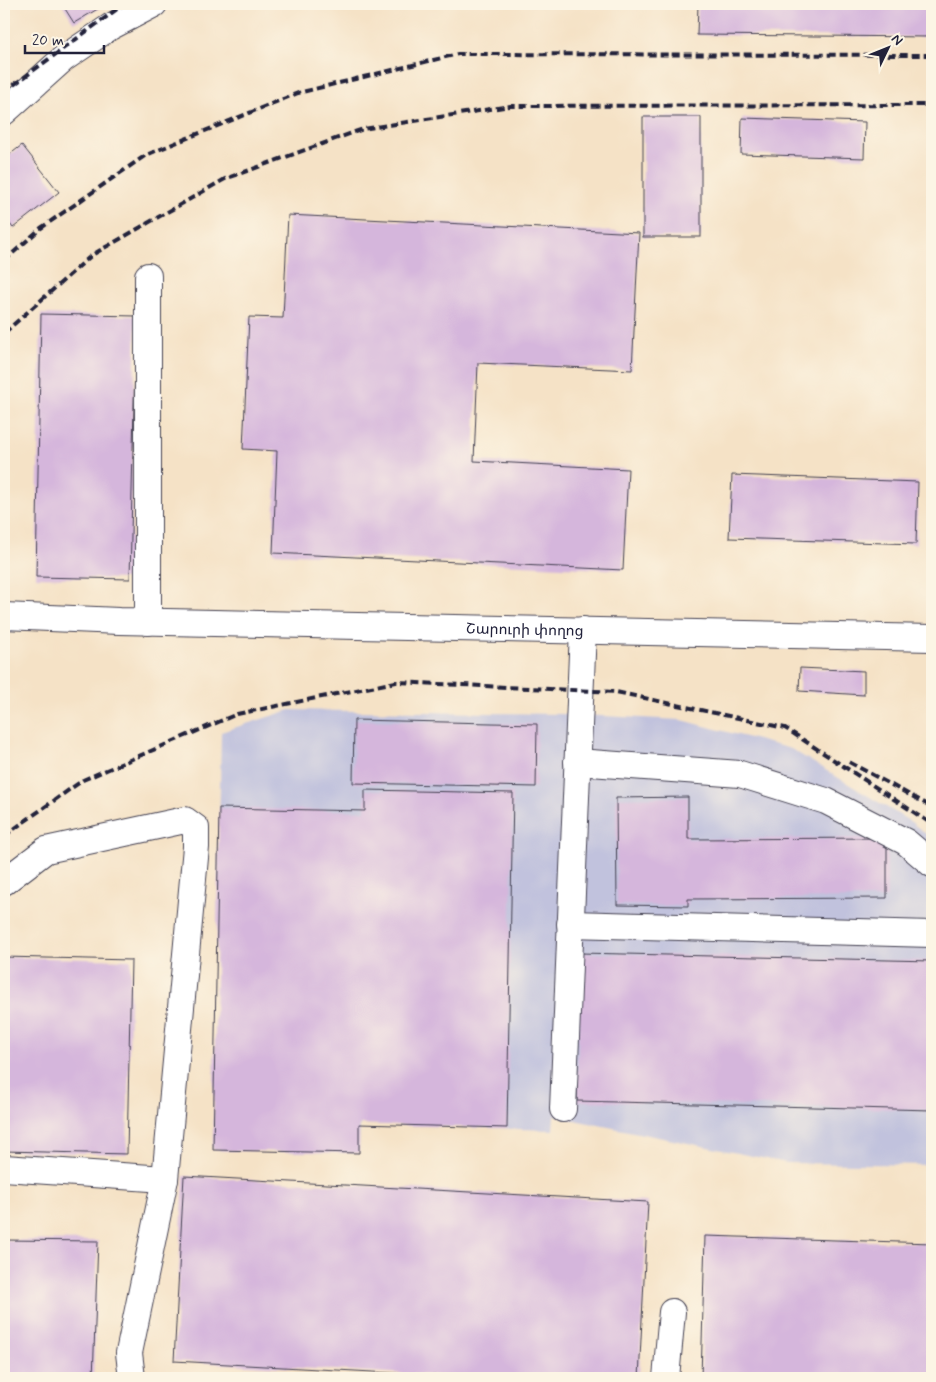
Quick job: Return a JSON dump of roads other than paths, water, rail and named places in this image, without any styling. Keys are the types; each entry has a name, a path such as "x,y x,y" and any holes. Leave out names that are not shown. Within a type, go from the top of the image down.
{"street":[{"path":"4,112 63,59 110,27 154,4"},
{"path":"148,276 148,622"},
{"name":"Շարուրի փողոց","path":"4,616 148,622 932,638"},
{"path":"562,1109 583,630"},
{"path":"577,762 740,774 826,800 906,842 932,864"},
{"path":"4,882 46,850 185,820 196,828 196,847 165,1179 129,1353 132,1378"},
{"path":"570,924 932,934"},
{"path":"4,1168 165,1179"},
{"path":"666,1378 672,1312"}],"railway":[{"path":"4,92 124,4"},
{"path":"4,261 41,228 146,155 298,93 458,54 932,55"},
{"path":"4,333 92,255 225,179 363,129 510,106 932,105"},
{"path":"4,836 83,780 237,714 396,682 616,692 785,728 932,824"},
{"path":"849,762 932,807"}]}
